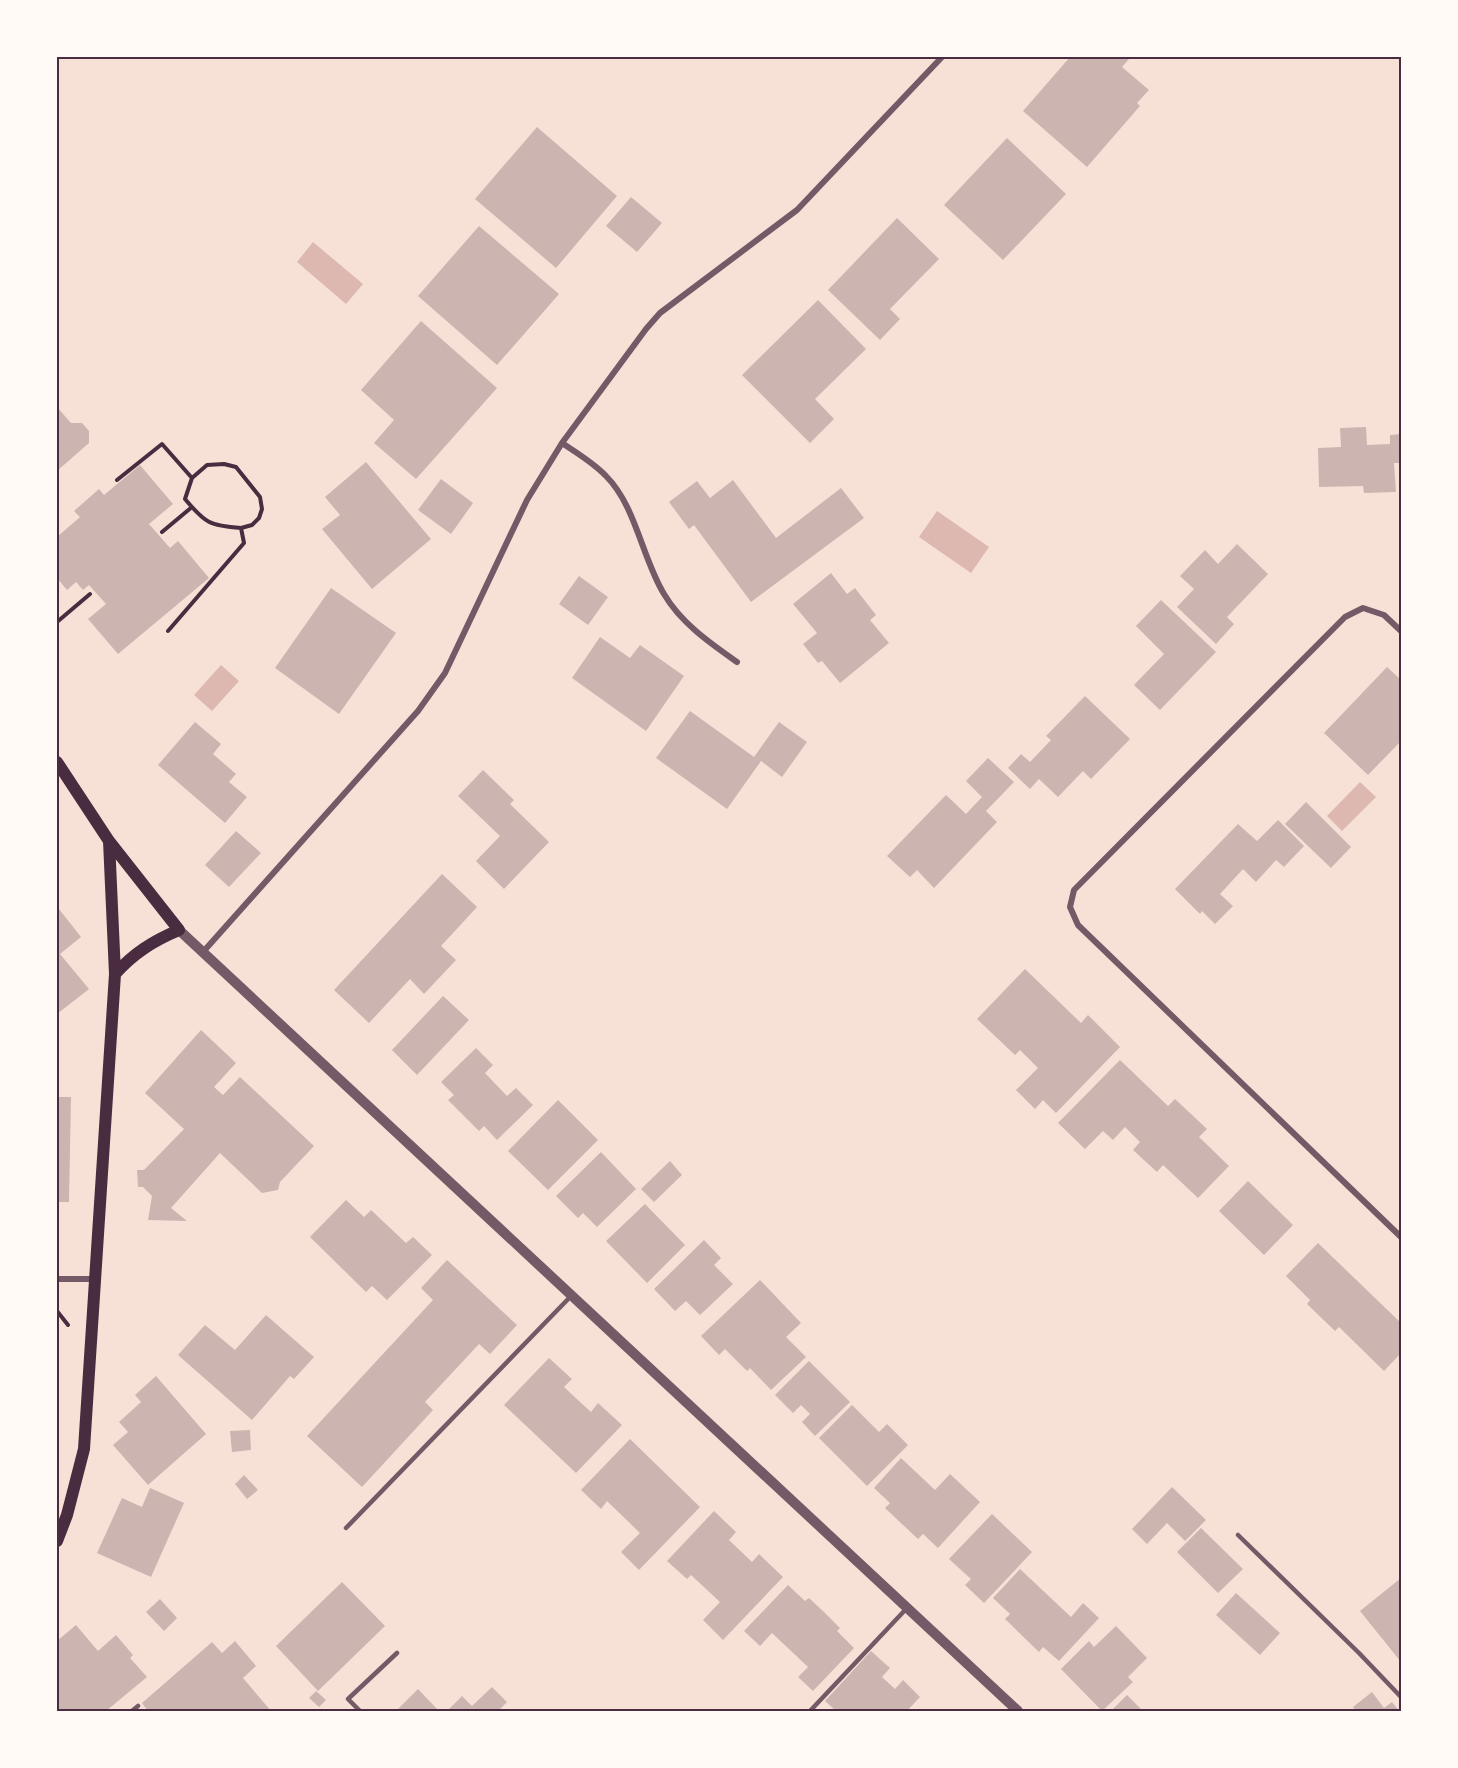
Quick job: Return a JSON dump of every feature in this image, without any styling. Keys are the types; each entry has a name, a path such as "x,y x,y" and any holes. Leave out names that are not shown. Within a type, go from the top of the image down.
{"main road":[{"path":"57,762 108,841 179,930 146,945 130,957 115,974"},
{"path":"57,1541 67,1515 84,1449 115,974 108,841"}],"street":[{"path":"203,952 418,711 445,673 527,500 562,443 660,313 797,210 942,57"},
{"path":"562,443 607,476 626,505 654,577 665,597 697,634 737,662"},
{"path":"1401,631 1384,615 1362,608 1345,616 1074,890 1070,907 1078,925 1401,1237"},
{"path":"179,930 1018,1711"},
{"path":"57,1279 94,1279"}],"lane":[{"path":"346,1528 572,1295"},
{"path":"1238,1534 1401,1697"},
{"path":"810,1711 908,1608"},
{"path":"360,1711 348,1699 397,1653"},
{"path":"132,1711 138,1706"}],"path":[{"path":"117,480 162,444 192,478"},
{"path":"224,464 236,467 260,497 262,509 259,518 252,525 241,528 221,527 203,520 185,499 192,478 207,465 224,464"},
{"path":"162,532 192,507"},
{"path":"168,632 244,543 241,528"},
{"path":"57,622 90,594"}],"shaded area":[{"path":"313,242 363,284 346,304 297,262"},
{"path":"937,511 989,547 971,573 919,537"},
{"path":"221,665 239,681 212,711 194,695"},
{"path":"1360,782 1376,797 1342,831 1327,816"}],"building":[{"path":"1070,57 1127,57 1129,59 1122,67 1149,90 1137,103 1140,106 1087,167 1023,111"},
{"path":"537,127 617,196 556,268 475,199"},
{"path":"1007,138 1066,194 1003,260 944,205"},
{"path":"631,197 662,223 637,252 606,226"},
{"path":"897,218 939,259 890,309 900,319 880,340 828,290"},
{"path":"479,226 559,294 497,365 418,296"},
{"path":"818,300 866,349 815,399 834,419 810,443 742,375"},
{"path":"421,321 497,388 416,479 374,443 394,420 361,390"},
{"path":"57,407 71,423 82,423 89,431 89,443 57,471"},
{"path":"1366,427 1367,445 1390,444 1390,435 1401,434 1401,463 1394,463 1396,492 1364,493 1363,486 1319,487 1318,448 1341,447 1340,428"},
{"path":"366,462 431,539 372,589 322,529 340,515 325,497"},
{"path":"140,465 173,504 149,524 170,548 178,541 209,578 118,654 88,619 106,604 89,585 83,590 76,582 67,590 57,578 57,537 80,517 74,511 99,489 104,495"},
{"path":"441,479 473,503 451,534 418,510"},
{"path":"733,480 776,538 841,488 864,518 751,602 694,525 689,529 669,502 697,481 710,498"},
{"path":"1237,544 1268,574 1227,617 1234,624 1216,644 1177,607 1194,589 1180,576 1205,550 1218,564"},
{"path":"831,573 847,594 855,588 876,615 870,620 889,643 840,683 822,661 818,663 803,644 817,633 793,604"},
{"path":"579,576 608,597 588,625 559,604"},
{"path":"331,588 396,633 339,714 275,668"},
{"path":"1161,600 1216,652 1160,710 1134,685 1164,654 1136,626"},
{"path":"600,637 630,658 640,645 684,676 646,731 572,678"},
{"path":"1387,667 1401,680 1401,741 1368,775 1324,733"},
{"path":"1085,696 1130,739 1091,779 1083,771 1058,797 1039,779 1030,789 1008,768 1021,754 1030,762 1051,740 1046,736"},
{"path":"690,711 754,757 779,722 807,742 782,777 761,761 727,809 656,758"},
{"path":"195,722 221,744 213,754 236,774 229,782 247,797 225,823 158,765"},
{"path":"988,758 1014,782 986,811 997,822 934,888 917,870 910,877 887,856 946,795 966,814 982,797 966,781"},
{"path":"483,770 514,800 510,804 549,842 504,889 476,861 500,836 458,796"},
{"path":"1306,802 1351,847 1331,868 1285,824"},
{"path":"1278,820 1304,846 1284,867 1276,860 1256,882 1243,869 1220,894 1233,906 1215,924 1202,911 1200,914 1175,889 1238,824 1257,841"},
{"path":"236,831 261,853 229,887 205,865"},
{"path":"442,874 477,907 441,946 456,960 424,994 410,979 369,1023 334,990"},
{"path":"59,909 81,937 60,954 89,989 57,1014 57,911"},
{"path":"1025,969 1081,1023 1088,1015 1120,1047 1056,1113 1043,1100 1035,1109 1016,1090 1038,1068 1020,1050 1015,1055 977,1019"},
{"path":"443,996 469,1020 417,1075 392,1050"},
{"path":"201,1030 236,1063 214,1087 223,1095 240,1077 314,1146 280,1182 278,1190 262,1193 220,1153 171,1208 187,1221 148,1220 152,1196 143,1187 138,1187 137,1170 144,1170 184,1129 145,1093"},
{"path":"476,1048 493,1065 485,1073 507,1096 516,1088 533,1105 497,1140 484,1126 479,1131 448,1100 454,1095 441,1082"},
{"path":"1120,1060 1168,1106 1175,1099 1207,1129 1199,1137 1229,1166 1198,1198 1163,1165 1157,1172 1133,1150 1140,1142 1125,1127 1113,1140 1103,1131 1085,1149 1058,1123"},
{"path":"57,1097 71,1097 69,1202 57,1202"},
{"path":"558,1100 598,1140 548,1190 508,1151"},
{"path":"601,1152 636,1189 597,1227 583,1213 578,1218 556,1196"},
{"path":"670,1161 682,1175 654,1202 641,1189"},
{"path":"1248,1181 1293,1225 1264,1255 1219,1211"},
{"path":"346,1200 364,1217 371,1210 406,1243 413,1237 432,1255 387,1300 372,1286 366,1292 310,1237"},
{"path":"645,1204 685,1245 647,1283 606,1241"},
{"path":"704,1240 721,1258 714,1265 733,1284 700,1315 686,1301 675,1311 654,1289"},
{"path":"1318,1243 1401,1323 1401,1353 1384,1371 1339,1327 1335,1331 1307,1304 1310,1300 1286,1276"},
{"path":"447,1260 517,1325 490,1354 479,1344 425,1402 433,1410 362,1487 307,1436 433,1300 421,1288"},
{"path":"760,1280 801,1323 786,1337 806,1357 771,1390 750,1368 747,1371 725,1349 719,1355 701,1336"},
{"path":"266,1315 314,1357 294,1379 290,1376 252,1420 178,1355 205,1325 235,1350"},
{"path":"549,1358 572,1379 564,1387 579,1401 591,1412 598,1403 622,1425 576,1473 504,1405"},
{"path":"809,1361 850,1402 815,1436 802,1422 810,1414 801,1405 793,1413 775,1395"},
{"path":"156,1376 206,1434 148,1485 113,1445 128,1432 119,1422 141,1402 135,1395"},
{"path":"852,1405 879,1432 887,1424 908,1445 867,1486 819,1438"},
{"path":"250,1430 251,1450 232,1452 230,1431"},
{"path":"630,1439 700,1507 639,1570 621,1552 640,1533 607,1501 601,1509 581,1490"},
{"path":"901,1458 935,1490 950,1474 980,1502 938,1548 923,1534 918,1539 903,1525 885,1508 890,1503 874,1488"},
{"path":"244,1475 258,1490 247,1499 235,1484"},
{"path":"1172,1487 1206,1520 1185,1541 1167,1523 1147,1544 1132,1529"},
{"path":"150,1488 184,1503 151,1577 97,1553 122,1498 142,1507"},
{"path":"714,1511 736,1532 729,1540 752,1562 759,1554 783,1577 723,1640 703,1620 720,1602 691,1575 687,1579 667,1561"},
{"path":"992,1514 1032,1552 984,1603 965,1585 971,1579 949,1559"},
{"path":"1201,1528 1243,1569 1218,1593 1177,1552"},
{"path":"1020,1569 1071,1617 1083,1603 1099,1618 1059,1661 1043,1647 1039,1652 1005,1619 1010,1614 993,1598"},
{"path":"1401,1578 1401,1662 1360,1611"},
{"path":"342,1582 385,1626 318,1691 276,1646"},
{"path":"788,1585 805,1601 809,1598 825,1613 840,1628 837,1631 854,1648 813,1691 798,1677 808,1667 772,1633 760,1646 744,1631"},
{"path":"1236,1593 1280,1633 1260,1655 1216,1615"},
{"path":"160,1599 177,1618 164,1631 146,1612"},
{"path":"76,1625 98,1651 116,1635 133,1655 130,1658 147,1677 106,1711 61,1711 57,1706 57,1641"},
{"path":"1116,1626 1147,1658 1128,1677 1133,1682 1102,1711 1061,1669 1089,1641 1094,1647"},
{"path":"235,1641 256,1666 243,1678 271,1711 148,1711 142,1703 212,1642 222,1653"},
{"path":"871,1651 890,1668 882,1677 895,1689 903,1680 920,1697 907,1711 836,1711 825,1701"},
{"path":"492,1687 507,1702 498,1711 447,1711 462,1696 472,1706"},
{"path":"418,1689 439,1711 396,1711"},
{"path":"316,1691 326,1700 319,1707 309,1698"},
{"path":"1372,1692 1384,1708 1392,1702 1399,1711 1356,1711 1353,1707"},
{"path":"1127,1695 1141,1709 1139,1711 1111,1711"}]}
